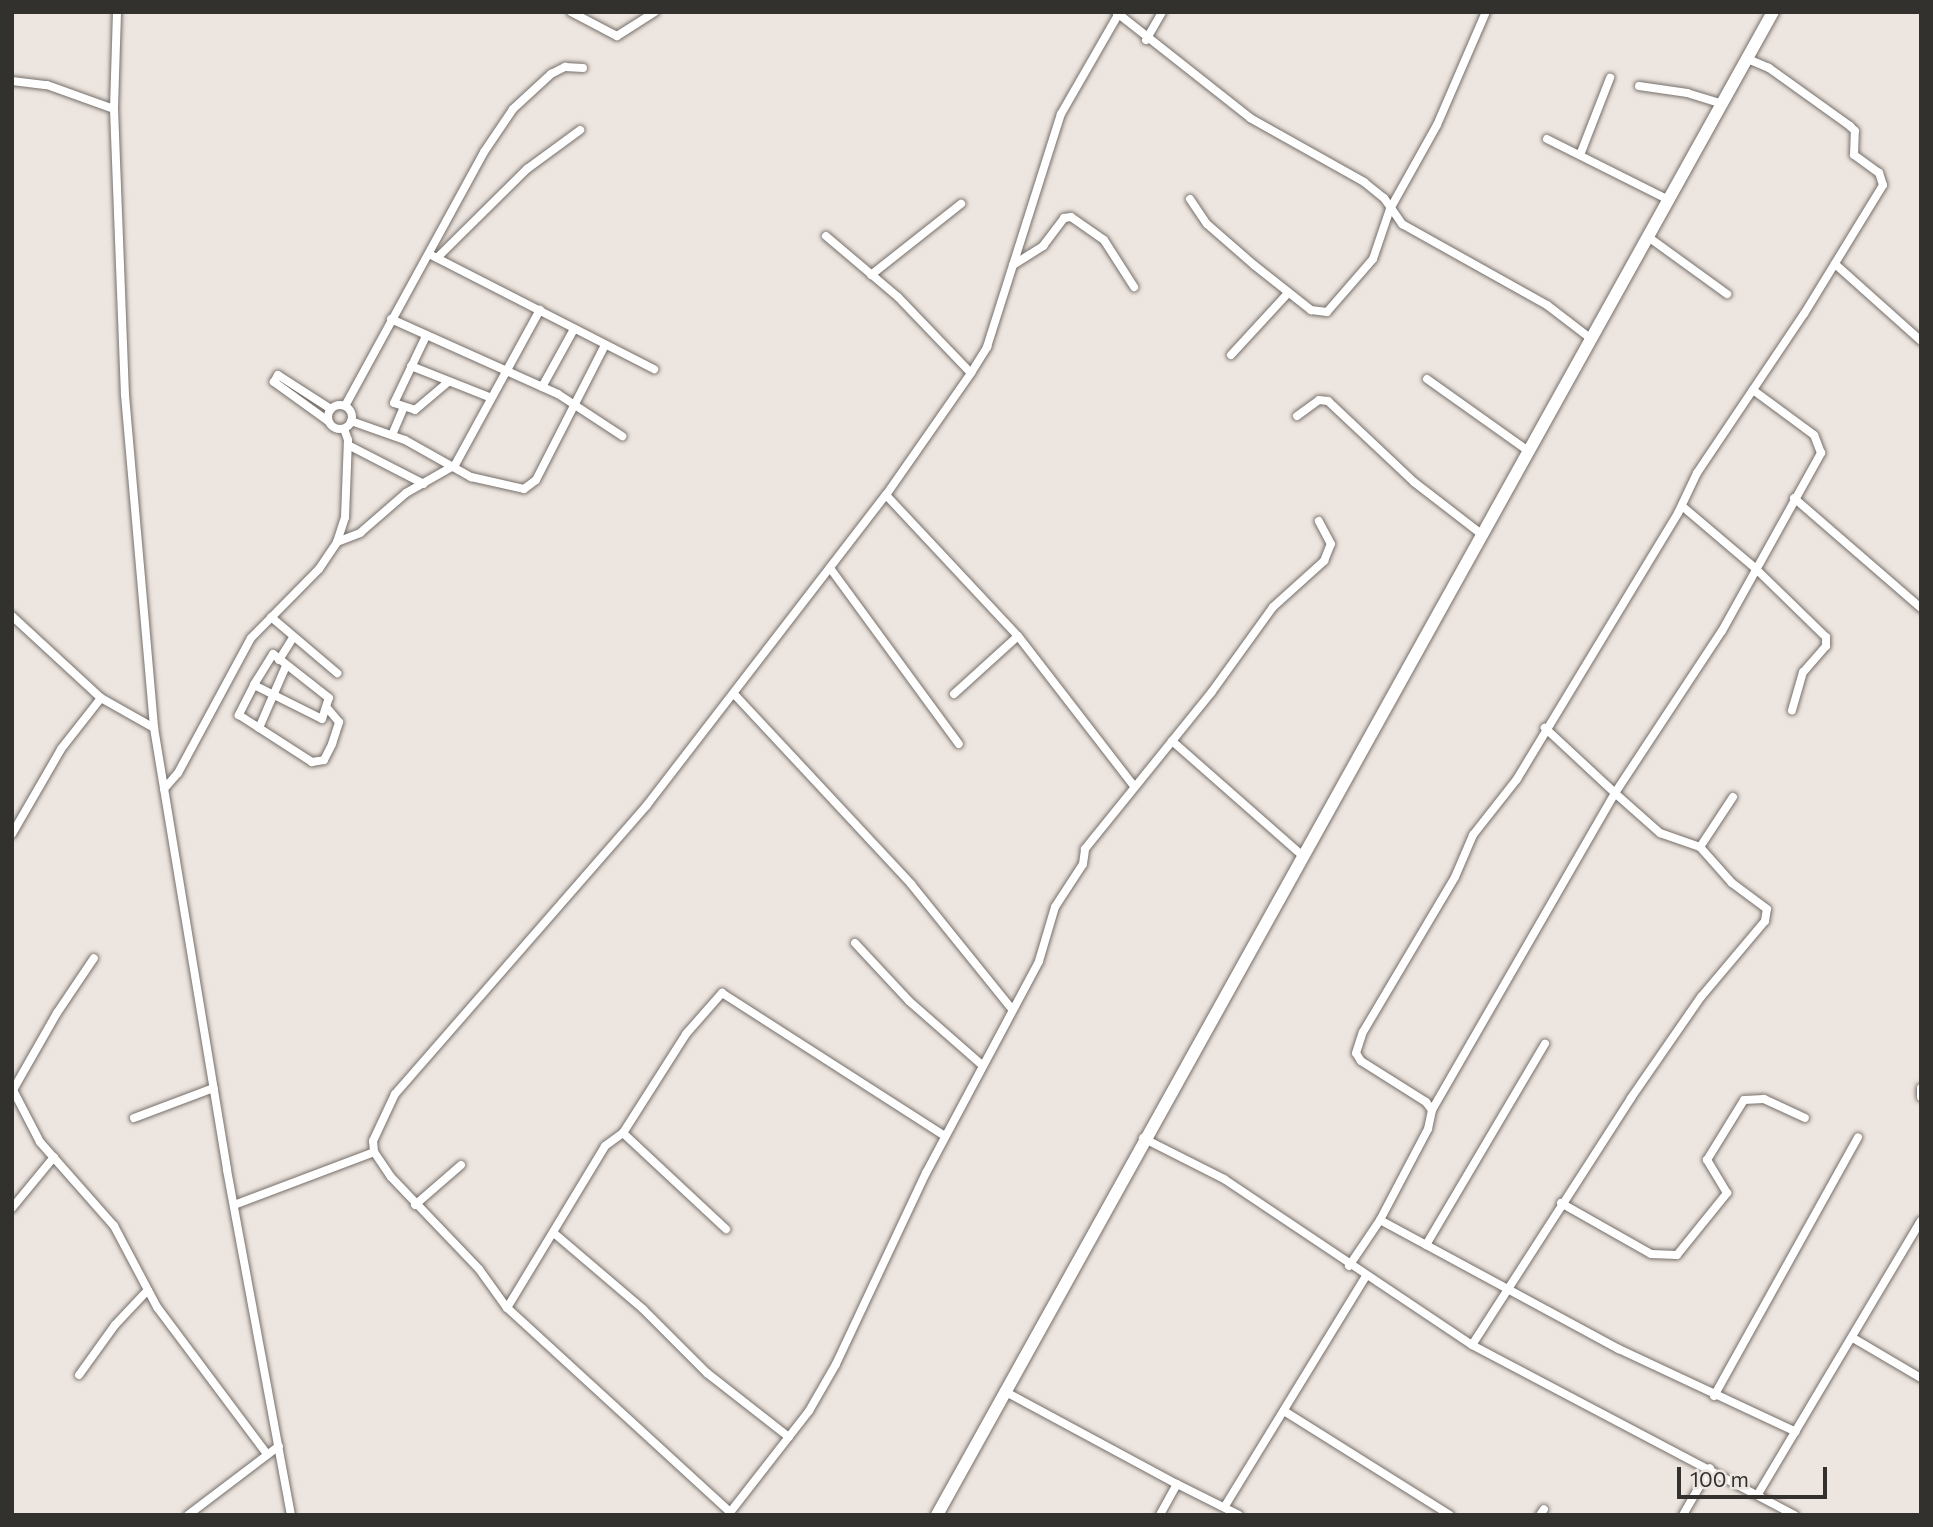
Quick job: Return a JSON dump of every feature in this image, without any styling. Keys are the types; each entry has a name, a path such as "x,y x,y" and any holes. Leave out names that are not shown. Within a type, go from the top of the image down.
{"street":[{"path":"117,12 114,109 125,395 154,728 234,1205 291,1515"},
{"path":"571,12 617,36 655,12"},
{"path":"1146,40 1162,12"},
{"path":"1191,199 1207,225 1288,293 1320,314 1327,312 1373,259 1390,209 1437,125 1486,12"},
{"path":"937,1515 1480,533 1773,12"},
{"path":"1319,521 1330,536 1329,552 1273,607 1086,849 1083,864 1055,907 1039,961 945,1136 855,1328 789,1437 729,1513 507,1308 479,1269 415,1205 374,1152 380,1120 395,1094 647,805 886,495 971,373 987,347 1061,114 1117,14 1146,40 1250,118 1364,182 1402,224 1548,305 1590,338"},
{"path":"1432,1111 1426,1102 1362,1061 1357,1045 1455,877 1473,835 1517,779 1545,728 1682,506 1697,473 1835,264 1884,180 1854,155 1855,131 1850,126 1769,68 1746,58"},
{"path":"351,421 344,429 336,429 276,378 331,410 345,406 391,319 433,256 513,109 551,74 565,67 583,68"},
{"path":"1580,155 1610,78"},
{"path":"12,81 47,85 114,109"},
{"path":"1639,86 1687,93 1722,104"},
{"path":"433,256 527,169 580,131"},
{"path":"1547,139 1667,200"},
{"path":"871,275 961,204"},
{"path":"1013,265 1044,246 1064,218 1071,217 1104,240 1134,287"},
{"path":"826,236 871,275 971,373"},
{"path":"1647,236 1727,294"},
{"path":"433,256 654,369"},
{"path":"1835,264 1921,341"},
{"path":"1231,355 1288,293"},
{"path":"337,542 359,533 407,493 455,465 489,397 540,310"},
{"path":"391,319 572,402 622,436"},
{"path":"542,387 574,329"},
{"path":"426,336 393,401 403,409 422,407 448,382"},
{"path":"345,406 351,421 392,435 487,482 531,486 572,402 605,345"},
{"path":"411,366 489,397"},
{"path":"1426,379 1527,450"},
{"path":"1349,1266 1380,1220 1427,1129 1432,1111 1615,793 1703,662 1821,453 1814,435 1753,390"},
{"path":"1297,416 1319,400 1328,401 1414,482 1480,533"},
{"path":"392,435 403,409"},
{"path":"328,421 331,410"},
{"path":"164,789 178,773 251,638 319,569 337,542 345,517 348,445 344,429"},
{"path":"348,445 424,484"},
{"path":"886,495 1018,636 1134,786"},
{"path":"1794,498 1921,608"},
{"path":"1682,506 1755,568 1826,637 1826,646 1803,672 1792,710"},
{"path":"830,568 959,744"},
{"path":"12,616 101,698 154,728"},
{"path":"271,617 292,639 337,673"},
{"path":"954,694 1018,636"},
{"path":"259,728 273,697 292,639"},
{"path":"254,685 273,697 322,719 328,709 329,698 273,654 254,685 239,715 319,762 328,755 339,722 328,709"},
{"path":"734,694 911,884 1012,1009"},
{"path":"12,834 61,749 101,698"},
{"path":"1472,1345 1561,1203 1701,997 1765,921 1767,909 1732,883 1700,847 1660,833 1545,728"},
{"path":"1172,741 1303,856"},
{"path":"1700,847 1733,797"},
{"path":"855,943 909,1001 982,1065"},
{"path":"94,958 13,1089 40,1142 114,1226 148,1290 194,1360 267,1454"},
{"path":"507,1308 555,1234 605,1146 623,1133 686,1034 722,993 945,1136"},
{"path":"1426,1245 1545,1044"},
{"path":"135,1118 214,1088"},
{"path":"1921,1088 1921,1097"},
{"path":"1561,1203 1651,1254 1677,1255 1727,1193 1707,1160 1744,1100 1764,1099 1805,1118"},
{"path":"623,1133 726,1229"},
{"path":"1714,1396 1858,1137"},
{"path":"1143,1139 1224,1179 1349,1266 1472,1345 1795,1515"},
{"path":"234,1205 374,1152"},
{"path":"12,1208 54,1157"},
{"path":"415,1205 461,1165"},
{"path":"1380,1220 1714,1396 1796,1432"},
{"path":"1758,1494 1921,1221"},
{"path":"555,1234 643,1309 707,1373 789,1437"},
{"path":"1224,1506 1366,1276"},
{"path":"79,1375 115,1325 148,1290"},
{"path":"1853,1338 1921,1378"},
{"path":"1004,1390 1239,1515"},
{"path":"1284,1411 1450,1515"},
{"path":"188,1515 279,1446"},
{"path":"1683,1515 1710,1468"},
{"path":"1160,1515 1177,1484"}]}
